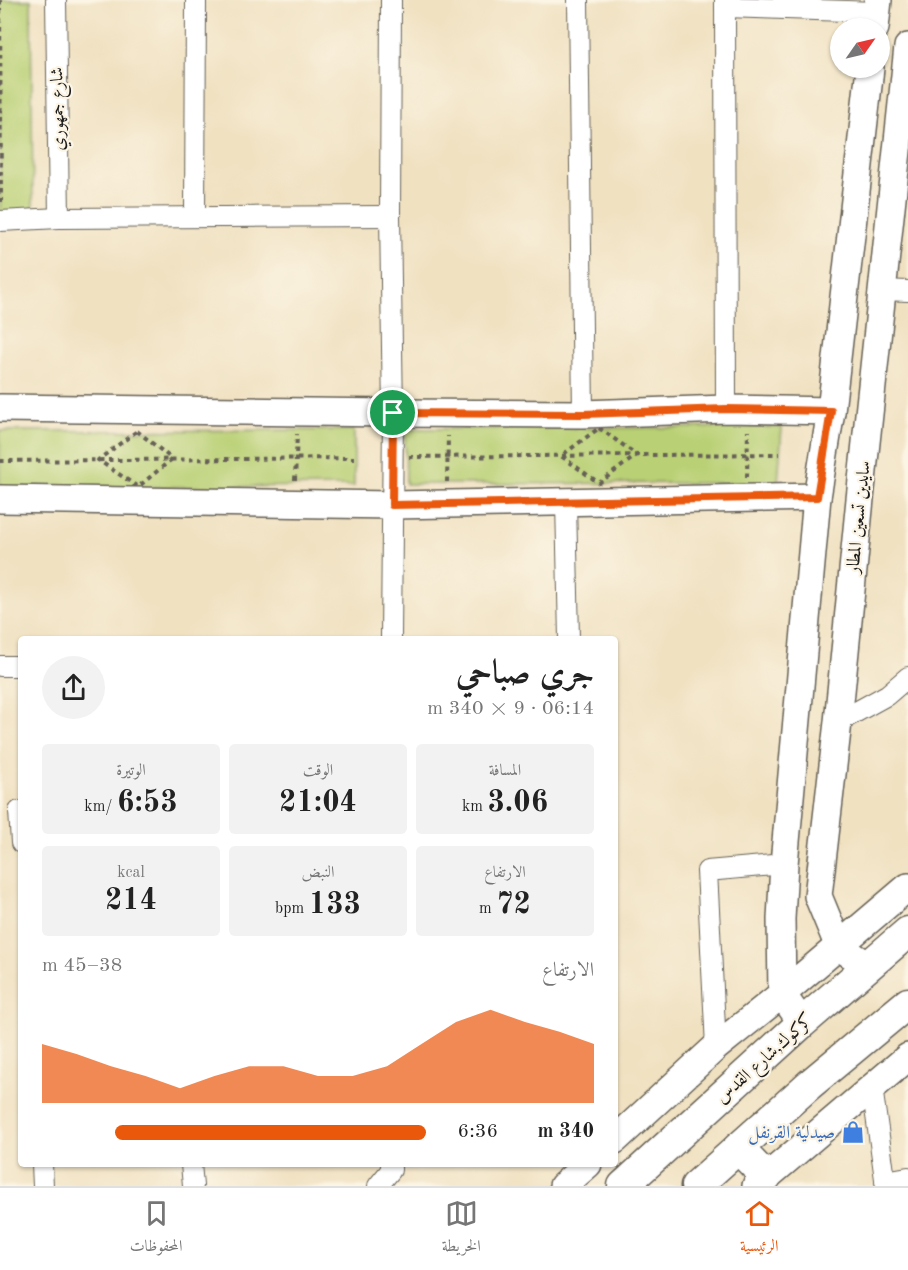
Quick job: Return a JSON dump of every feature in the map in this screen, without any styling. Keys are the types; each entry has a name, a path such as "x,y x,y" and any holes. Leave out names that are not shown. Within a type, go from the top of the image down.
{"main road":[{"name":"كركوك,شارع القدس","path":"623,1186 802,1023 908,932"},
{"path":"696,1186 809,1085 908,1002"},
{"path":"738,1148 761,1182"}],"street":[{"name":"شارع جمهوري","path":"56,0 59,218"},
{"path":"195,217 196,0"},
{"path":"391,0 390,216 393,413 391,636"},
{"path":"578,0 583,414"},
{"path":"726,409 725,4 876,14"},
{"name":"سايدين تسعين المطار","path":"839,946 818,896 845,645 895,290 908,47"},
{"path":"802,1023 782,994 781,919 784,864 817,497 831,411 869,78"},
{"path":"1,221 59,218 390,216"},
{"path":"0,408 583,414 726,409 831,411"},
{"path":"0,499 392,505 817,497"},
{"path":"566,502 569,636"},
{"path":"804,643 845,645"},
{"path":"0,666 18,666"},
{"path":"838,723 887,694 908,678"},
{"path":"13,811 18,831"},
{"path":"716,1047 707,871 784,864"},
{"path":"618,1137 716,1047 908,887"},
{"path":"839,946 869,966"},
{"path":"761,1182 908,1057"},
{"path":"872,1087 886,1184 908,1177"},
{"path":"42,1167 43,1186"},
{"path":"191,1167 193,1186"},
{"path":"378,1186 391,1167"}],"path":[{"path":"0,0 1,221"},
{"path":"747,483 748,427"},
{"path":"561,456 599,428 638,455"},
{"path":"447,484 448,429"},
{"path":"295,486 297,430"},
{"path":"98,460 137,431 172,459"},
{"path":"406,457 780,454"},
{"path":"561,456 599,483 638,455"},
{"path":"0,461 354,458"},
{"path":"98,460 138,487 172,459"}],"green space":[{"path":"0,0 31,0 33,213 0,213"},
{"path":"782,427 778,483 406,484 405,429"},
{"path":"354,430 354,486 0,488 0,431"}],"place":[{"name":"صيدلية القرنفل","path":"853,1132"}],"route":[{"path":"726,409 831,411 817,497 392,505 393,413 583,414 726,409"}]}
